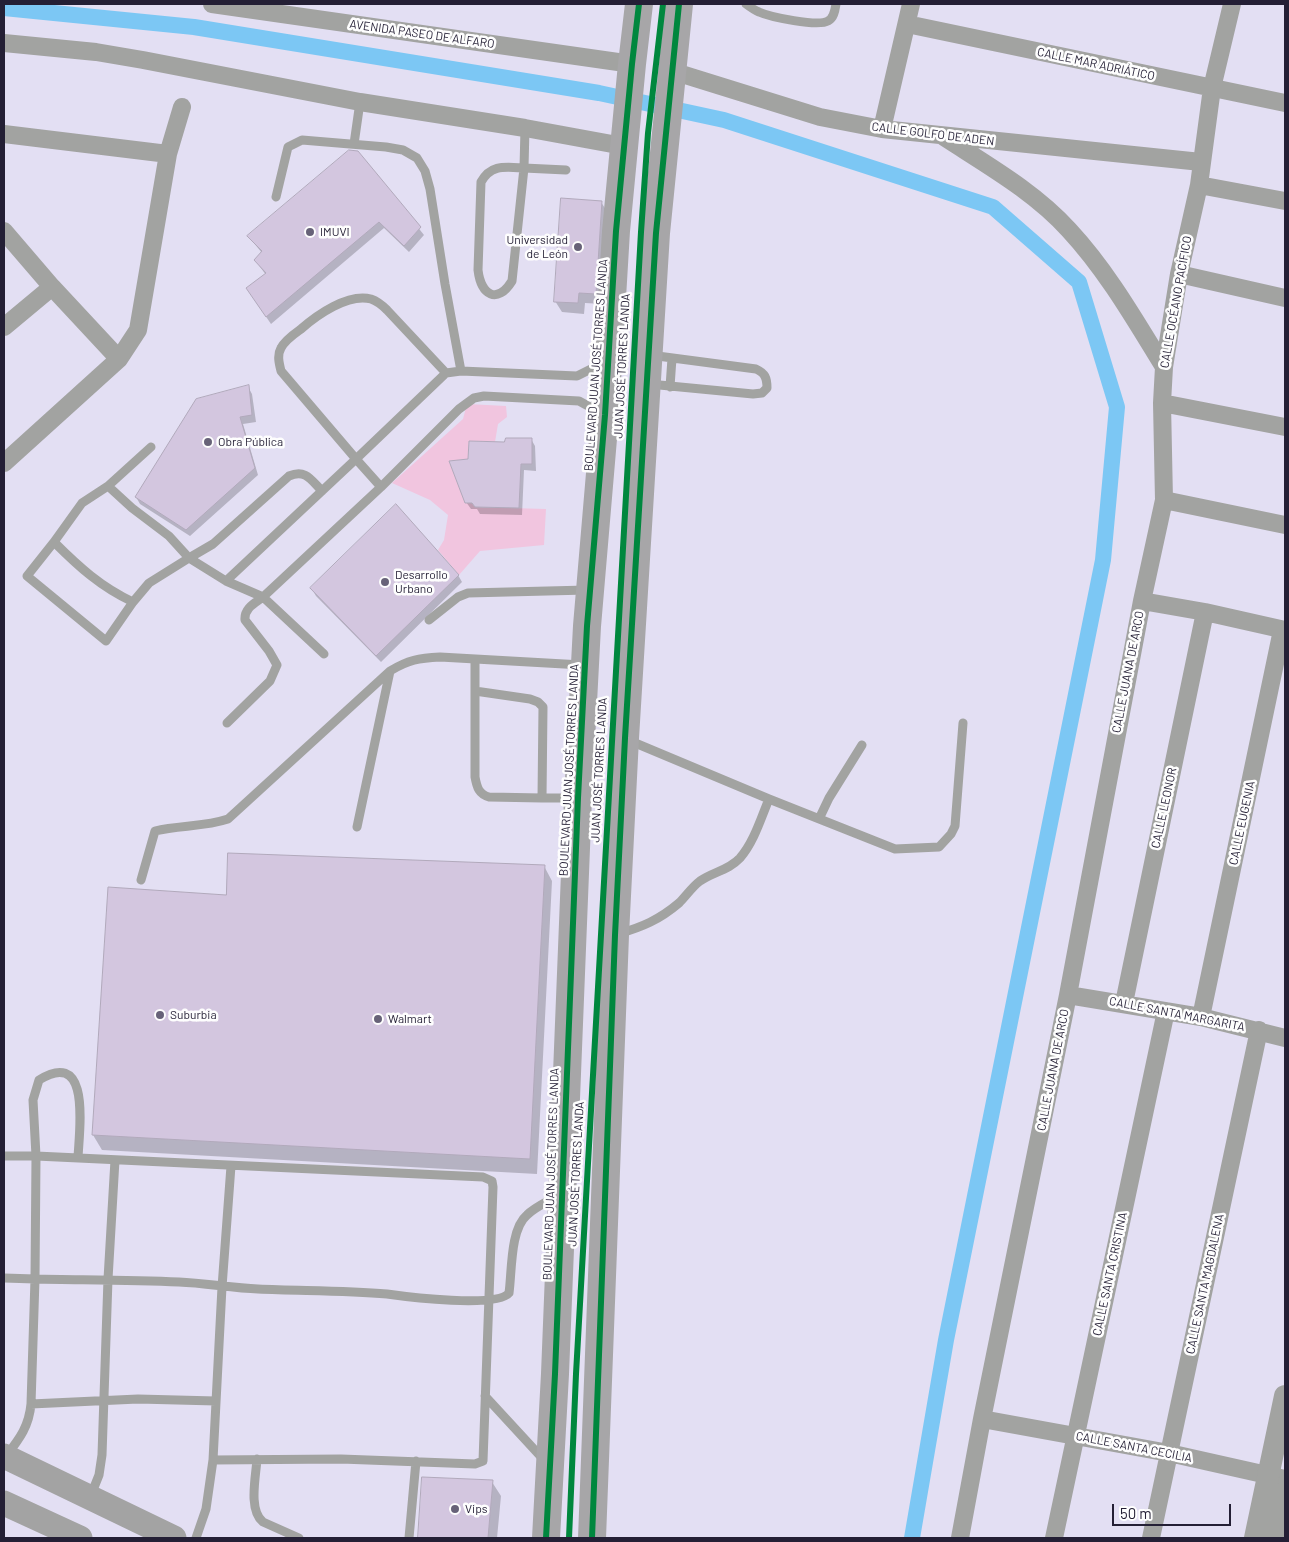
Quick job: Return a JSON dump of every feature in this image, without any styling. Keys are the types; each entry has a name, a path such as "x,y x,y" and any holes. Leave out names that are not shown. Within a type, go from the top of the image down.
{"main road":[{"name":"BOULEVARD JUAN JOSÉ TORRES LANDA","path":"545,1536 555,1374 585,665 624,140 639,4"},
{"path":"593,1534 615,935 625,738 658,385 660,356 656,233 679,4"},
{"path":"4,1457 174,1538"},
{"path":"4,1503 80,1538"}],"street":[{"name":"AVENIDA PASEO DE ALFARO","path":"212,4 290,10 631,75"},
{"path":"882,129 911,4"},
{"name":"CALLE OCÉANO PACÍFICO","path":"1142,601 1164,500 1162,403 1164,367 1179,274 1198,185 1212,88 1232,4"},
{"name":"CALLE MAR ADRIÁTICO","path":"907,24 1285,103"},
{"path":"4,43 96,52 360,102 525,128 624,140"},
{"name":"CALLE GOLFO DE ADEN","path":"671,81 820,117 882,129 1201,162"},
{"path":"4,463 120,359 138,330 168,154 182,107"},
{"path":"4,134 168,154"},
{"path":"942,136 1024,191 1069,229 1101,268 1164,367"},
{"path":"1198,185 1285,201"},
{"path":"4,231 52,287 120,359"},
{"path":"1179,274 1285,298"},
{"path":"4,327 52,287"},
{"path":"1162,403 1285,428"},
{"path":"1164,500 1285,525"},
{"path":"1142,601 1205,612 1284,630"},
{"name":"CALLE JUANA DE ARCO","path":"960,1538 982,1419 1068,995 1142,601"},
{"name":"CALLE LEONOR","path":"1124,1003 1205,612"},
{"name":"CALLE EUGENIA","path":"1201,1017 1284,630"},
{"name":"CALLE SANTA MARGARITA","path":"1068,995 1201,1017 1285,1038"},
{"name":"CALLE SANTA CRISTINA","path":"1054,1538 1166,1011"},
{"name":"CALLE SANTA MAGDALENA","path":"1151,1538 1259,1030"},
{"path":"1255,1538 1277,1477 1285,1396"},
{"name":"CALLE SANTA CECILIA","path":"982,1419 1169,1453 1277,1477"},
{"path":"1276,1538 1285,1492"}],"lane":[{"path":"746,4 770,16 817,23 827,22 832,18 836,4"},
{"path":"354,144 360,102"},
{"path":"525,128 524,168 515,268 512,281 506,291 498,295 490,294 483,289 479,282 478,270 481,182 485,174 493,169 505,167 524,168 566,170"},
{"path":"276,197 288,147 302,140 386,147 403,150 417,158 425,171 430,189 461,371"},
{"path":"381,487 281,371 278,360 280,348 316,316 333,306 356,300 370,299 380,303 388,310 446,373"},
{"path":"658,385 753,394 762,393 767,388 767,380 764,373 756,369 660,356"},
{"path":"226,581 446,373 461,371 577,376 608,360"},
{"path":"228,723 270,681 276,665 270,651 245,620 244,615 247,609 263,597 381,487 459,409 474,398 484,396 579,401 605,415"},
{"path":"151,447 108,486 82,503 27,576 106,641 133,602 149,583 212,544 289,476 296,473 304,474 322,491"},
{"path":"108,486 132,508 169,536 189,558 226,581 263,597 324,654"},
{"path":"54,542 73,561 110,591 133,602"},
{"path":"429,620 458,596 468,593 590,590"},
{"path":"142,880 155,831 172,827 213,824 228,820 390,671 405,661 423,658 475,659 585,665"},
{"path":"475,659 475,777 477,788 482,795 490,797 578,798"},
{"path":"357,827 390,671"},
{"path":"475,690 530,699 538,702 543,707 542,798"},
{"path":"625,738 769,799 895,849 939,847 951,834 955,826 962,723"},
{"path":"818,819 862,745"},
{"path":"615,935 644,926 662,917 700,881 726,869 739,859 749,846 769,799"},
{"path":"4,1457 26,1428 30,1417 35,1279 36,1156 33,1100 39,1080 48,1074 67,1074 74,1080 78,1088 80,1128 78,1158"},
{"path":"4,1156 488,1178 492,1181 490,1300 483,1461 475,1464 416,1461 213,1460"},
{"path":"90,1498 102,1465 108,1279 115,1160"},
{"path":"196,1538 206,1509 213,1460 222,1287 231,1166"},
{"path":"4,1278 180,1282 222,1287 344,1291 426,1299 490,1300 501,1298 509,1293 516,1233 522,1221 527,1214 562,1193"},
{"path":"485,1396 550,1466"},
{"path":"31,1404 138,1399 216,1401"},
{"path":"257,1459 254,1503 258,1518 299,1538"},
{"path":"409,1538 416,1461"}],"shaded area":[{"path":"467,404 506,406 507,417 498,424 495,442 469,441 468,459 449,461 462,492 475,507 546,509 544,545 480,551 459,575 438,550 444,540 448,515 430,500 392,483 463,419"}],"building":[{"name":"IMUVI","path":"349,150 358,151 421,227 404,246 379,222 266,317 246,288 266,273 254,260 262,251 247,236"},
{"name":"Universidad de León","path":"561,198 602,201 596,294 579,293 578,303 554,302"},
{"name":"Obra Pública","path":"249,385 252,415 240,417 255,468 186,530 135,497 196,399"},
{"path":"506,438 532,438 532,464 521,464 519,508 475,507 472,503 465,503 449,461 468,459 469,441 504,442"},
{"name":"Desarrollo Urbano","path":"396,504 459,575 376,656 310,588"},
{"name":"Walmart","path":"228,853 545,865 530,1159 92,1135 108,887 226,895"},
{"name":"Vips","path":"422,1477 493,1480 488,1538 418,1538"}],"waterway":[{"path":"4,8 194,27 599,93 724,120 993,207 1079,282 1117,407 1103,560 946,1340 912,1538"}],"cycle path":[{"name":"JUAN JOSÉ TORRES LANDA","path":"546,1538 555,1374 578,798 587,626 605,415 616,231 639,4"},
{"name":"JUAN JOSÉ TORRES LANDA","path":"569,1538 576,1374 641,232 648,133 663,4"},
{"path":"592,1538 615,935 625,738 656,233 679,4"}],"place":[{"name":"IMUVI","path":"310,232"},
{"name":"Universidad de León","path":"578,247"},
{"name":"Obra Pública","path":"208,442"},
{"name":"Desarrollo Urbano","path":"385,582"},
{"name":"Suburbia","path":"160,1015"},
{"name":"Walmart","path":"378,1019"},
{"name":"Vips","path":"455,1509"}]}
